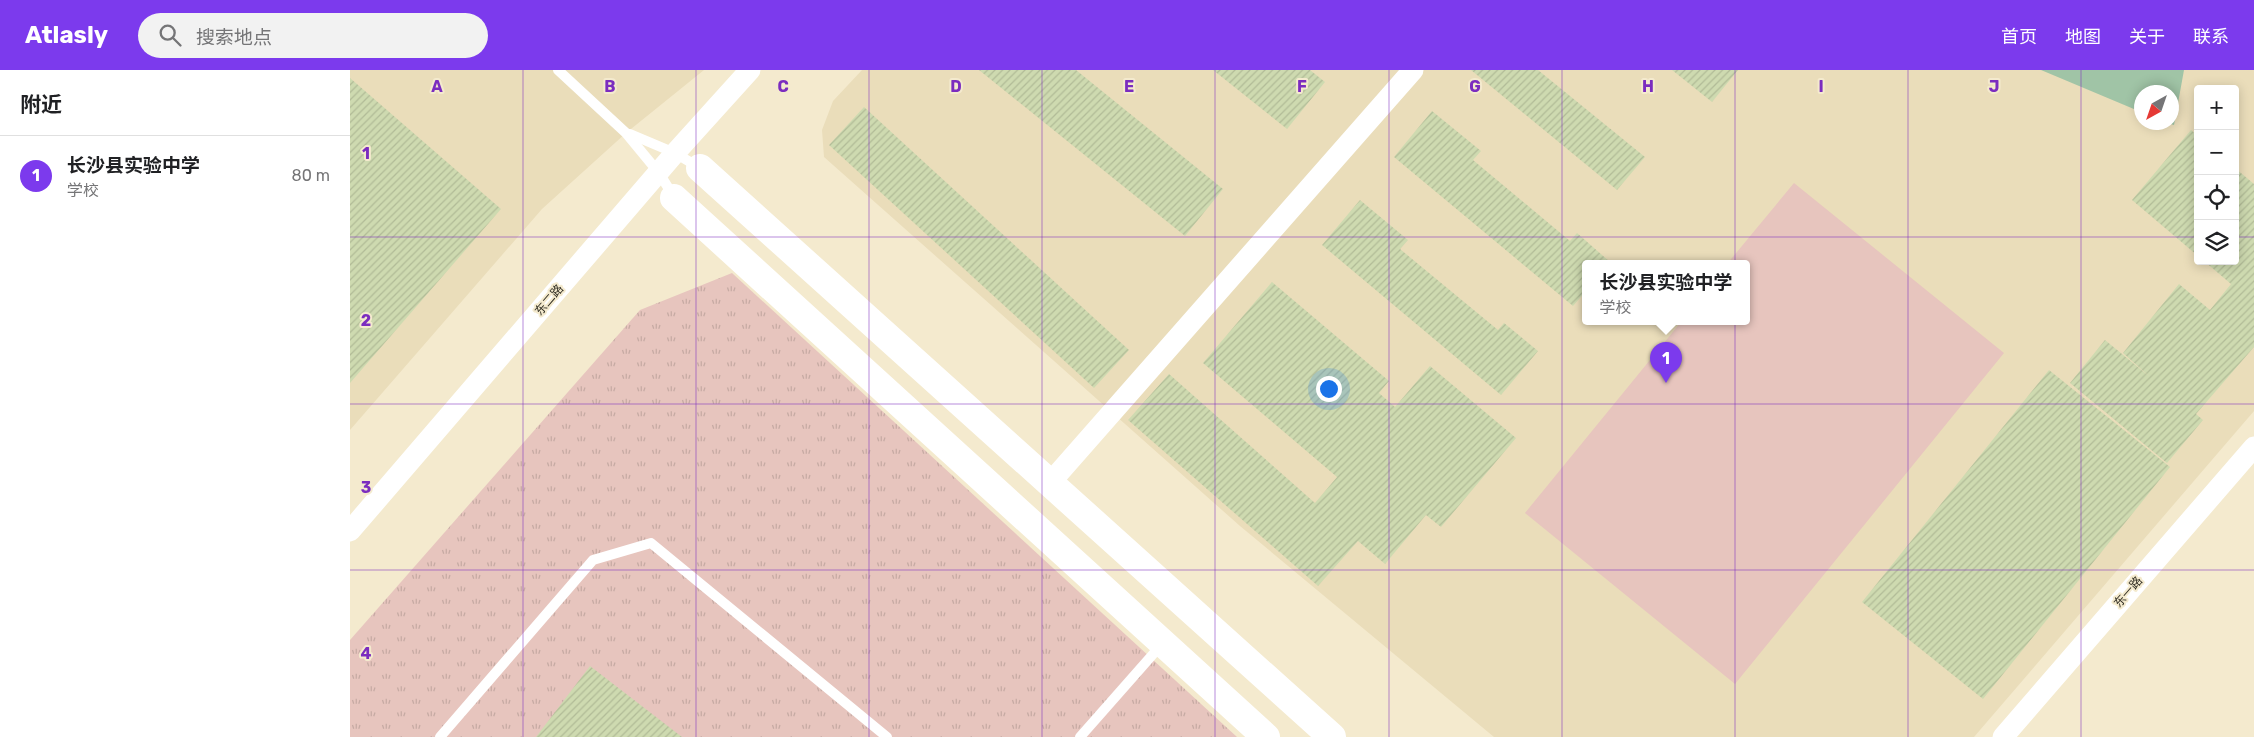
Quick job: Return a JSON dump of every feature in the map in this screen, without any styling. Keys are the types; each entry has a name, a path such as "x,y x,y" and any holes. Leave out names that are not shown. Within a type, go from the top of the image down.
{"street":[{"name":"东二路","path":"350,531 675,153 750,70"},
{"path":"1049,484 1412,70"},
{"path":"700,168 1332,737"},
{"path":"674,198 1266,737"},
{"name":"东一路","path":"2003,737 2254,447"}],"lane":[{"path":"558,70 626,133 659,173 674,198"},
{"path":"626,133 675,153 700,168"},
{"path":"440,737 593,560 652,543 887,737"},
{"path":"1080,737 1162,644"}],"shaded area":[{"path":"350,70 704,70 626,133 542,209 350,430"},
{"path":"862,70 2254,70 2254,411 1974,737 1494,737 1240,526 824,157 822,130 833,101"},
{"path":"2041,70 2184,70 2179,98 2179,85 2134,85 2134,109"}],"green space":[{"path":"1794,183 2004,353 1735,684 1525,513 1679,325 1750,325 1750,260 1730,260"},
{"path":"732,273 1237,737 350,737 350,640 640,310"}],"building":[{"path":"979,70 1076,70 1223,189 1185,236"},
{"path":"1213,70 1310,70 1325,82 1287,129"},
{"path":"1471,70 1538,70 1645,157 1617,190"},
{"path":"1672,70 1738,70 1712,102"},
{"path":"350,78 501,209 350,383"},
{"path":"864,107 1129,350 1094,388 829,145"},
{"path":"1432,111 1481,151 1473,160 1570,241 1577,233 1608,260 1582,260 1582,296 1573,306 1394,157"},
{"path":"2191,130 2194,133 2194,253 2132,200"},
{"path":"2239,171 2254,184 2254,347 2196,414 2203,420 2167,463 2070,383 2105,340 2150,377 2123,353 2179,284 2210,310 2231,284 2209,265 2239,265"},
{"path":"1360,200 1408,240 1400,249 1498,330 1504,323 1538,351 1501,395 1322,245"},
{"path":"1272,282 1389,381 1379,393 1395,407 1430,366 1516,438 1441,527 1426,515 1385,564 1358,541 1318,586 1128,420 1169,374 1315,503 1337,477 1203,363"},
{"path":"2049,370 2170,467 1983,699 1862,602"},
{"path":"590,666 682,737 536,737"}],"place":[{"name":"长沙县实验中学","path":"1666,383"}]}
